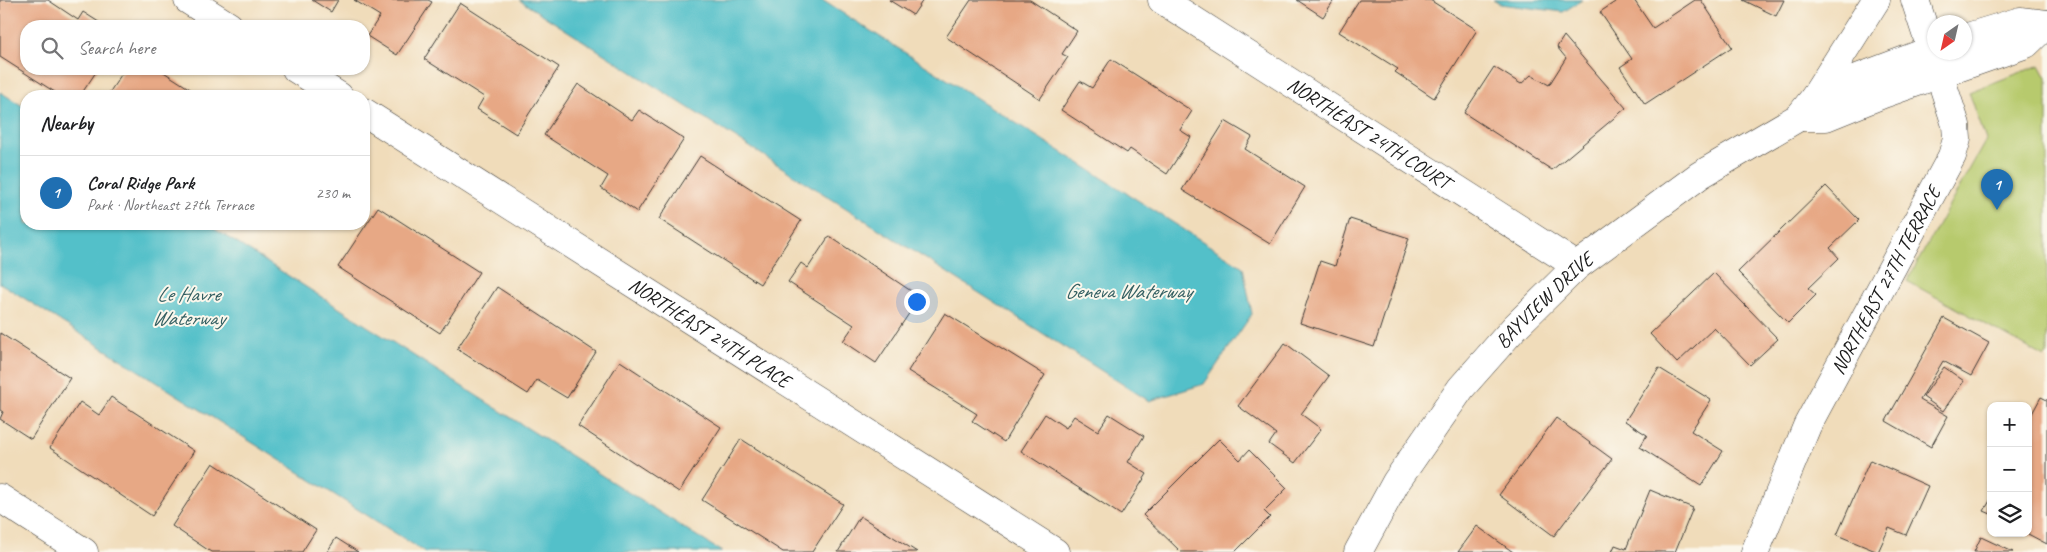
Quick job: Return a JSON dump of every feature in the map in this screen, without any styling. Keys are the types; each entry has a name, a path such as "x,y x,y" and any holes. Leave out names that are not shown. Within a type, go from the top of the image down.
{"street":[{"path":"188,0 220,20"},
{"name":"NORTHEAST 24TH COURT","path":"1162,0 1577,266"},
{"path":"1876,0 1806,108 1826,117 1931,60"},
{"name":"NORTHEAST 27TH TERRACE","path":"1915,0 1927,35"},
{"path":"1972,36 2020,21 2047,24"},
{"path":"1972,52 2026,44 2047,24"},
{"name":"NORTHEAST 27TH TERRACE","path":"1755,552 1807,426 1952,156 1957,139 1956,125 1936,60"},
{"path":"306,75 329,90"},
{"name":"BAYVIEW DRIVE","path":"1358,552 1396,482 1461,388 1515,327 1577,266 1700,175 1806,108"},
{"name":"NORTHEAST 24TH PLACE","path":"370,116 1055,552"},
{"path":"0,498 84,552"}],"green space":[{"path":"2040,65 2047,78 2047,354 2045,357 1907,281 1986,140 1969,92"}],"water":[{"name":"Geneva Waterway","path":"519,0 822,0 1243,267 1252,314 1204,384 1149,401"},
{"path":"1493,0 1582,0 1563,12 1500,4"},
{"name":"Le Havre Waterway","path":"0,92 20,104 20,230 216,230 722,552 425,552 0,283"}],"building":[{"path":"0,0 48,0 78,20 20,20 20,70 0,57"},
{"path":"312,0 338,0 331,12"},
{"path":"354,0 428,0 432,2 397,55 370,38 370,31 380,16"},
{"path":"889,0 923,0 913,15"},
{"path":"971,0 1030,0 1077,31 1062,54 1068,57 1040,99 946,37"},
{"path":"1297,0 1334,0 1323,17"},
{"path":"1359,0 1430,0 1477,30 1434,98 1395,72 1398,69 1339,32"},
{"path":"1618,0 1634,0 1653,28 1695,0 1701,0 1732,47 1645,104 1620,67 1632,59 1600,12"},
{"path":"1743,0 1784,0 1776,16"},
{"path":"460,3 559,67 516,134 477,109 484,97 424,59"},
{"path":"83,12 96,20 78,20"},
{"path":"1564,36 1626,108 1552,170 1464,113 1494,67 1521,84 1531,75 1549,85 1566,58 1557,47"},
{"path":"1111,59 1192,111 1180,130 1191,137 1167,174 1130,149 1127,153 1061,110 1080,81 1092,88"},
{"path":"28,75 94,75 84,90 52,90"},
{"path":"121,75 168,75 192,90 111,90"},
{"path":"578,84 632,120 639,110 684,139 637,212 601,188 608,176 544,135"},
{"path":"1225,121 1252,137 1245,149 1305,187 1270,244 1182,190"},
{"path":"700,156 801,221 760,284 659,219"},
{"path":"1826,186 1859,220 1830,248 1839,258 1808,288 1816,295 1788,323 1738,272"},
{"path":"378,207 479,272 440,333 338,267 363,230 370,230 370,219"},
{"path":"1350,219 1409,238 1374,347 1300,323 1320,261 1335,266"},
{"path":"829,236 920,297 876,363 843,341 854,325 788,282 801,263 808,268"},
{"path":"1714,273 1778,339 1750,365 1714,328 1677,363 1650,334"},
{"path":"497,287 596,352 567,398 537,380 528,394 457,349"},
{"path":"945,313 1045,375 1004,442 972,421 977,414 908,371"},
{"path":"1944,318 1989,343 1971,376 1943,361 1920,400 1948,416 1931,447 1886,421"},
{"path":"0,333 70,378 31,439 0,419 3,412 0,410"},
{"path":"1285,343 1329,376 1301,414 1321,429 1295,463 1269,444 1276,434 1238,406"},
{"path":"620,361 721,427 679,492 578,426"},
{"path":"1944,367 1964,381 1943,411 1923,397"},
{"path":"1659,368 1711,400 1691,431 1723,451 1701,486 1640,447 1647,435 1625,421"},
{"path":"111,397 194,451 152,516 50,448 80,402 99,415"},
{"path":"2041,397 2047,400 2047,544 2032,536 2032,414"},
{"path":"1045,414 1066,428 1074,416 1098,431 1109,414 1144,436 1128,462 1147,474 1121,515 1021,451"},
{"path":"1556,418 1612,459 1554,536 1499,495"},
{"path":"741,439 843,504 812,552 783,552 702,500"},
{"path":"1219,439 1240,460 1249,450 1287,488 1264,511 1270,517 1235,552 1181,552 1143,515"},
{"path":"1870,460 1928,486 1906,535 1889,528 1878,552 1837,535"},
{"path":"213,463 316,530 302,552 211,552 172,526"},
{"path":"1650,490 1693,508 1675,552 1612,552 1615,545 1626,549"},
{"path":"860,516 917,552 838,552"},
{"path":"1477,526 1513,552 1458,552"},
{"path":"1981,537 2013,552 1974,552"},
{"path":"336,538 358,552 327,552"}],"place":[{"name":"Coral Ridge Park","path":"1997,210"}]}
